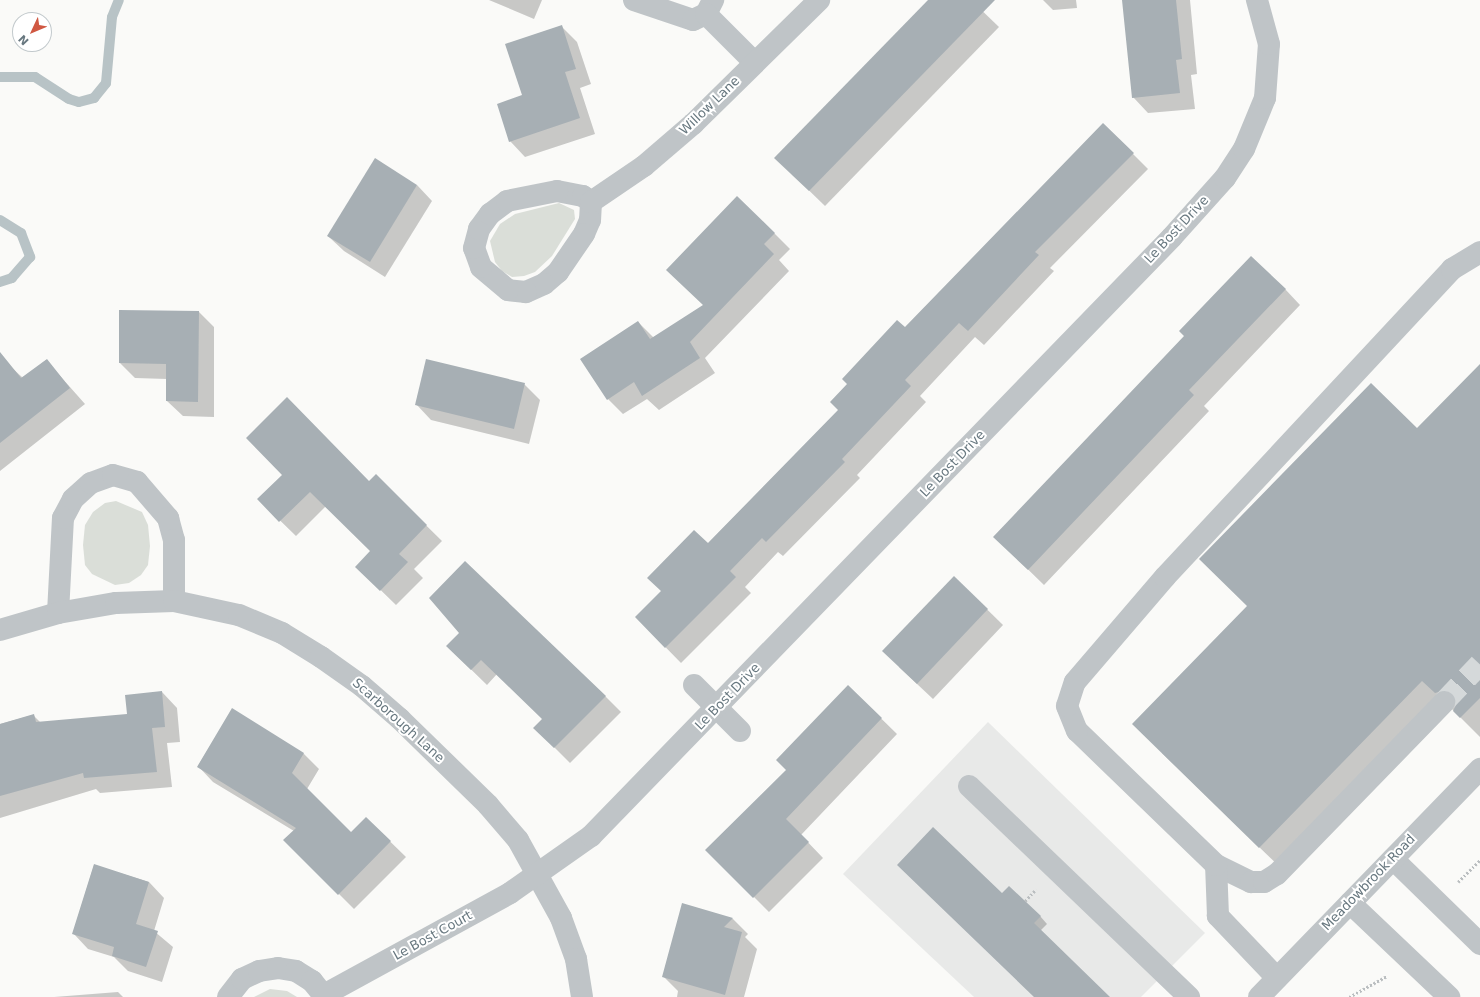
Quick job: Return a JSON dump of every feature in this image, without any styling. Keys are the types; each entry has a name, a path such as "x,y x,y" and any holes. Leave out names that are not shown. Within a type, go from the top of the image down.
{"street":[{"path":"634,0 681,18 693,20 709,7 755,63"},
{"name":"Willow Lane","path":"591,202 644,166 755,63 819,0"},
{"name":"Le Bost Drive","path":"540,875 591,836 718,708 1225,178 1244,149 1265,98 1269,44 1257,0"},
{"path":"557,192 583,196 591,202 590,220 584,234 558,272 544,284 526,292 508,290 481,266 474,248 479,229 490,214 508,202 557,192"},
{"path":"1444,702 1276,874 1264,882 1251,882 1216,865 1077,731 1067,706 1075,682 1165,577 1452,269 1480,252"},
{"path":"58,613 63,518 73,499 91,483 114,475 137,482 168,518 174,540 174,601"},
{"name":"Scarborough Lane","path":"0,630 58,613 116,603 174,601 239,615 282,634 362,686 488,805 518,840 540,875 573,952 582,997"},
{"path":"694,685 740,731"},
{"name":"Meadowbrook Road","path":"1259,997 1480,769"},
{"path":"969,786 1189,997"},
{"path":"1393,858 1480,944"},
{"path":"1216,865 1218,916 1277,978"},
{"name":"Le Bost Court","path":"228,997 242,979 259,970 278,968 296,971 312,981 325,996 540,875"},
{"path":"1350,903 1449,997"}],"path":[{"path":"1457,890 1456,885 1480,860"},
{"path":"1025,900 1041,884"}],"shaded area":[{"path":"559,203 574,210 575,219 552,256 535,272 524,276 512,277 502,271 495,262 490,241 500,224 515,214"},
{"path":"116,501 142,512 148,525 150,546 148,565 141,575 129,583 115,585 92,574 85,565 83,545 85,525 93,512 105,503"},
{"path":"988,722 1205,933 1141,997 974,997 843,874"},
{"path":"270,989 287,991 297,997 254,997"}],"building":[{"path":"928,0 995,0 809,191 774,158"},
{"path":"1122,0 1176,0 1182,59 1176,60 1180,93 1132,98"},
{"path":"562,25 576,69 565,72 580,118 509,142 497,104 522,95 505,44"},
{"path":"1103,123 1134,153 1035,252 1039,255 968,331 959,323 905,380 911,386 842,459 845,462 766,542 762,538 730,571 736,577 665,648 635,617 661,591 647,578 694,530 708,543 838,410 830,402 847,384 842,379 897,320 905,327"},
{"path":"375,158 417,185 370,262 327,236"},
{"path":"737,196 775,233 764,244 774,254 690,342 700,358 642,396 634,382 607,400 580,359 638,321 650,339 703,305 666,270"},
{"path":"1251,256 1286,289 1189,390 1194,395 1028,570 993,537 1184,336 1179,331"},
{"path":"119,310 199,311 198,402 166,401 166,364 119,363"},
{"path":"0,352 21,378 47,359 70,388 0,443"},
{"path":"426,359 525,383 514,429 415,405"},
{"path":"1480,364 1480,698 1460,718 1453,711 1456,705 1453,693 1447,690 1435,693 1422,681 1259,848 1132,724 1247,606 1199,559 1371,383 1417,428"},
{"path":"287,397 369,481 376,474 427,525 399,554 408,562 380,591 355,567 370,551 310,492 279,522 257,499 282,475 246,438"},
{"path":"465,561 606,696 554,748 533,728 542,719 481,660 471,670 446,646 459,633 429,598"},
{"path":"954,576 988,609 917,684 882,651"},
{"path":"848,685 882,718 786,819 809,842 753,898 705,850 786,770 776,760"},
{"path":"162,691 165,727 152,728 157,772 84,778 83,773 0,796 0,724 34,714 36,722 127,714 125,695"},
{"path":"232,708 304,753 292,773 351,832 366,817 391,841 338,895 283,840 296,828 197,767"},
{"path":"933,827 1002,893 1009,886 1041,916 1034,923 1110,997 1034,997 897,865"},
{"path":"94,864 149,882 136,924 158,931 146,967 112,956 114,947 72,934"},
{"path":"682,903 733,918 724,927 742,932 725,995 662,977"}],"waterway":[{"path":"0,77 35,77 69,99 79,102 94,98 106,83 112,17 119,0"},
{"path":"0,220 21,233 30,257 12,278 0,282"}],"tunnel":[{"path":"1444,702 1480,664"}]}
